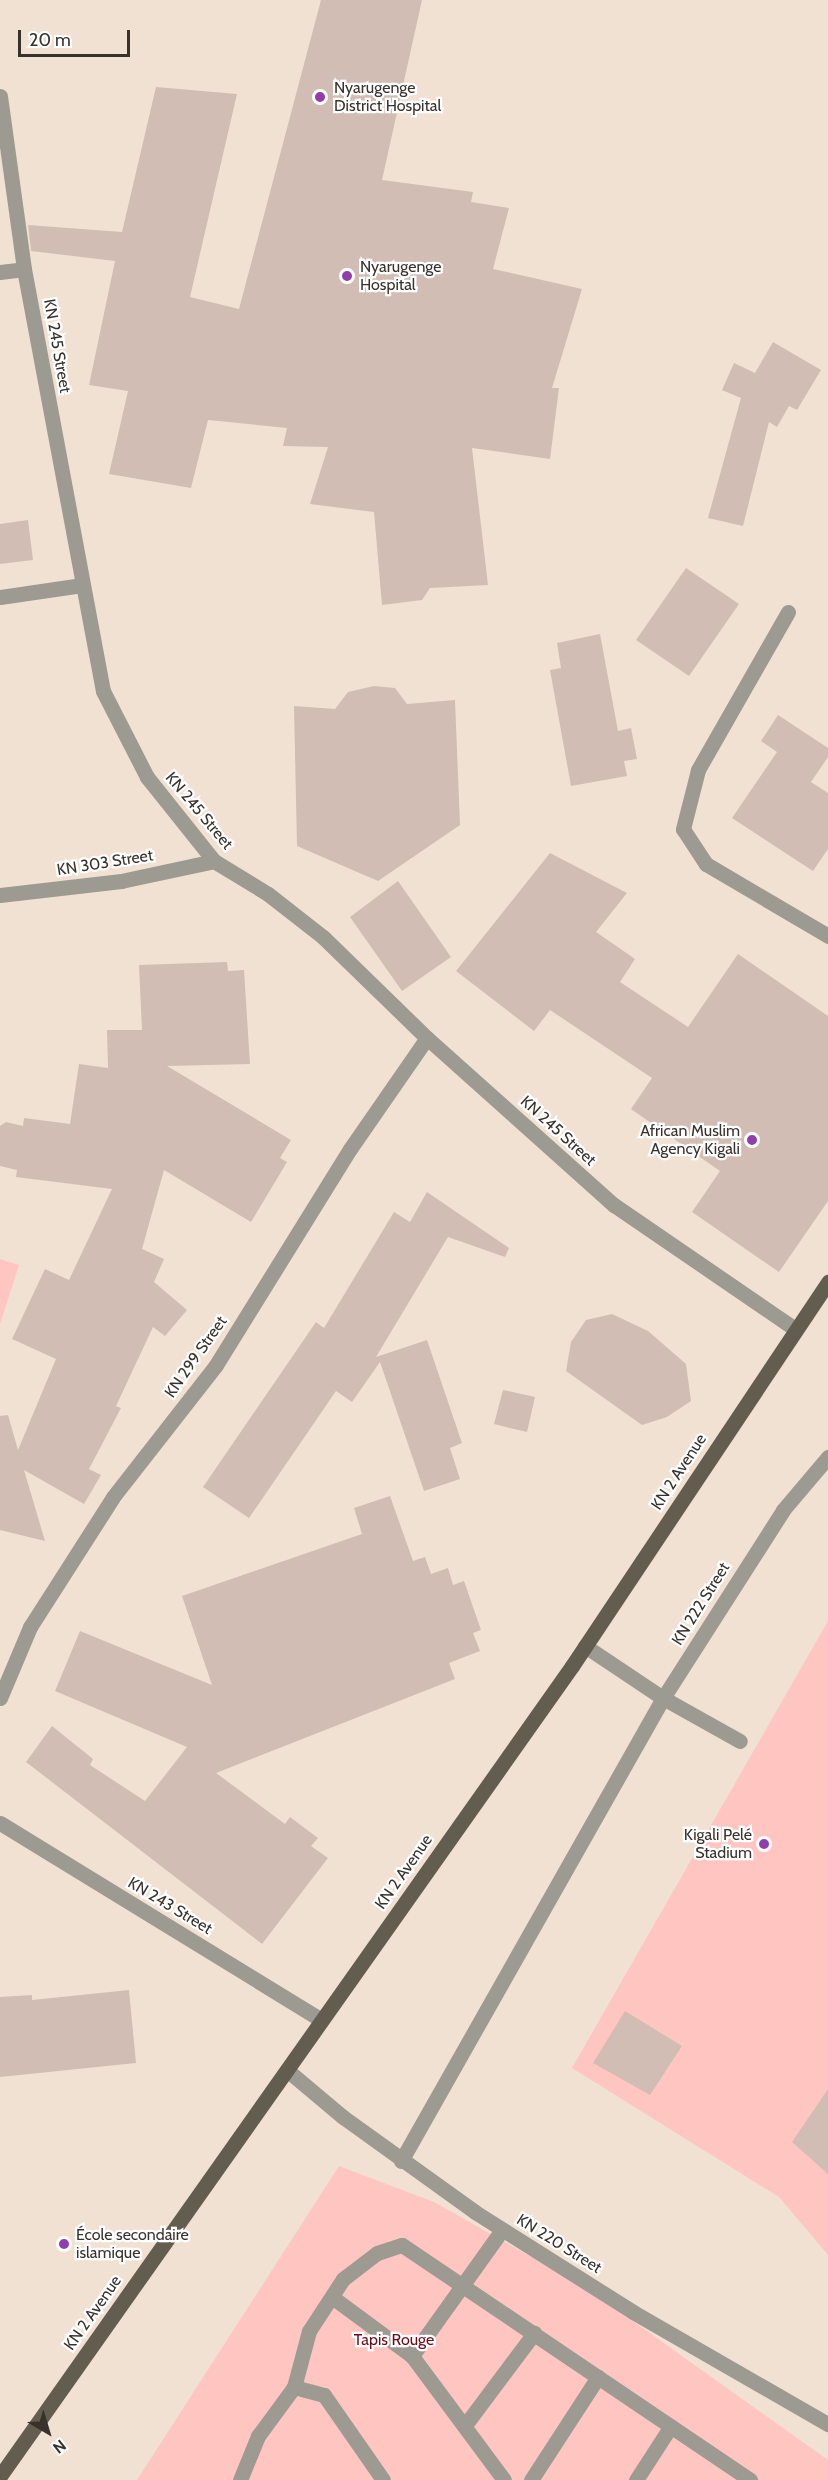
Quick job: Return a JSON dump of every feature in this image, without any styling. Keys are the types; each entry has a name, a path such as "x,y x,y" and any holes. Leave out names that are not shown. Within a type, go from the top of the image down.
{"main road":[{"name":"KN 2 Avenue","path":"0,2476 585,1646 828,1282"}],"street":[{"name":"KN 245 Street","path":"0,96 24,269 103,691 147,777 214,861 268,894 323,937 427,1038 614,1205 795,1329"},
{"path":"0,272 24,269"},
{"path":"0,597 82,585"},
{"path":"788,612 698,770 683,829 706,864 828,936"},
{"name":"KN 303 Street","path":"0,895 121,881 214,861"},
{"name":"KN 299 Street","path":"0,1698 30,1627 107,1507 216,1365 350,1149 427,1038"},
{"name":"KN 222 Street","path":"401,2161 663,1698 783,1510 828,1457"},
{"path":"585,1646 663,1698 740,1741"},
{"name":"KN 243 Street","path":"0,1823 322,2020"},
{"name":"KN 220 Street","path":"287,2070 401,2161 502,2230 828,2424"},
{"path":"412,2356 461,2282 502,2230"},
{"path":"240,2480 258,2436 294,2387 309,2331 343,2279 377,2253 402,2245 461,2282 748,2479"},
{"path":"332,2297 412,2356 466,2424 504,2480"},
{"path":"466,2424 534,2333"},
{"path":"531,2480 598,2377"},
{"path":"294,2387 324,2395 383,2480"},
{"path":"636,2480 671,2426"}],"green space":[{"path":"0,1259 19,1265 0,1324"},
{"name":"Kigali Pelé Stadium","path":"828,1621 828,2255 779,2197 572,2068"},
{"name":"Tapis Rouge","path":"339,2166 434,2202 588,2289 828,2460 828,2480 137,2480"}],"building":[{"path":"321,0 422,0 382,180 473,192 471,202 509,208 493,269 582,289 552,388 559,388 550,459 472,448 488,585 430,588 422,600 382,605 374,512 310,504 328,447 283,446 287,428 208,420 191,488 109,474 128,391 89,385 115,261 31,251 28,225 122,232 156,87 237,94 190,297 239,309"},
{"path":"773,342 821,370 797,410 789,406 777,427 769,422 743,526 708,518 741,398 722,390 734,363 755,373"},
{"path":"28,520 33,560 0,564 0,524"},
{"path":"686,568 739,604 689,676 636,640"},
{"path":"600,634 618,731 631,728 637,759 624,761 627,776 571,786 550,670 561,668 557,643"},
{"path":"374,686 395,688 407,704 455,700 460,825 378,881 297,846 294,706 335,709 348,692"},
{"path":"778,715 828,748 828,757 811,782 828,793 828,849 813,871 732,818 777,752 761,741"},
{"name":"African Muslim Agency Kigali","path":"550,853 627,893 596,932 635,959 620,982 688,1027 738,954 828,1016 828,1201 779,1272 692,1212 720,1171 631,1109 652,1078 550,1010 534,1031 456,971"},
{"path":"398,881 451,957 402,991 350,917"},
{"path":"227,962 228,971 244,970 250,1064 167,1066 291,1140 280,1158 287,1162 251,1222 164,1170 142,1249 164,1259 154,1282 187,1310 165,1336 153,1327 116,1406 121,1408 89,1469 101,1475 84,1504 24,1470 45,1541 0,1530 0,1416 8,1415 18,1450 56,1359 12,1339 45,1269 69,1280 112,1189 16,1177 17,1170 0,1166 0,1126 6,1122 23,1126 24,1118 70,1124 79,1064 108,1068 107,1030 142,1030 139,965"},
{"path":"427,1192 509,1248 505,1257 448,1237 376,1357 427,1340 462,1443 450,1448 460,1479 424,1491 380,1362 352,1402 336,1391 249,1518 203,1487 316,1322 324,1328 394,1212 410,1222"},
{"path":"612,1314 648,1331 686,1364 691,1401 667,1417 642,1425 566,1371 571,1342 586,1320"},
{"path":"503,1390 535,1397 527,1432 494,1424"},
{"path":"390,1496 413,1561 425,1557 431,1574 448,1568 453,1585 464,1581 481,1630 473,1633 480,1651 449,1663 455,1679 216,1773 285,1824 290,1817 318,1838 311,1846 328,1858 262,1944 26,1762 52,1726 93,1759 90,1765 145,1801 187,1747 55,1691 80,1631 212,1685 182,1596 362,1534 354,1508"},
{"path":"129,1990 136,2063 0,2077 0,1997 32,1995 32,2000"},
{"path":"625,2011 682,2046 650,2095 593,2063"},
{"path":"828,2089 828,2174 792,2142"}],"place":[{"name":"Nyarugenge District Hospital","path":"320,97"},
{"name":"Nyarugenge Hospital","path":"347,276"},
{"name":"African Muslim Agency Kigali","path":"752,1140"},
{"name":"Kigali Pelé Stadium","path":"764,1844"},
{"name":"École secondaire islamique","path":"64,2244"}]}
